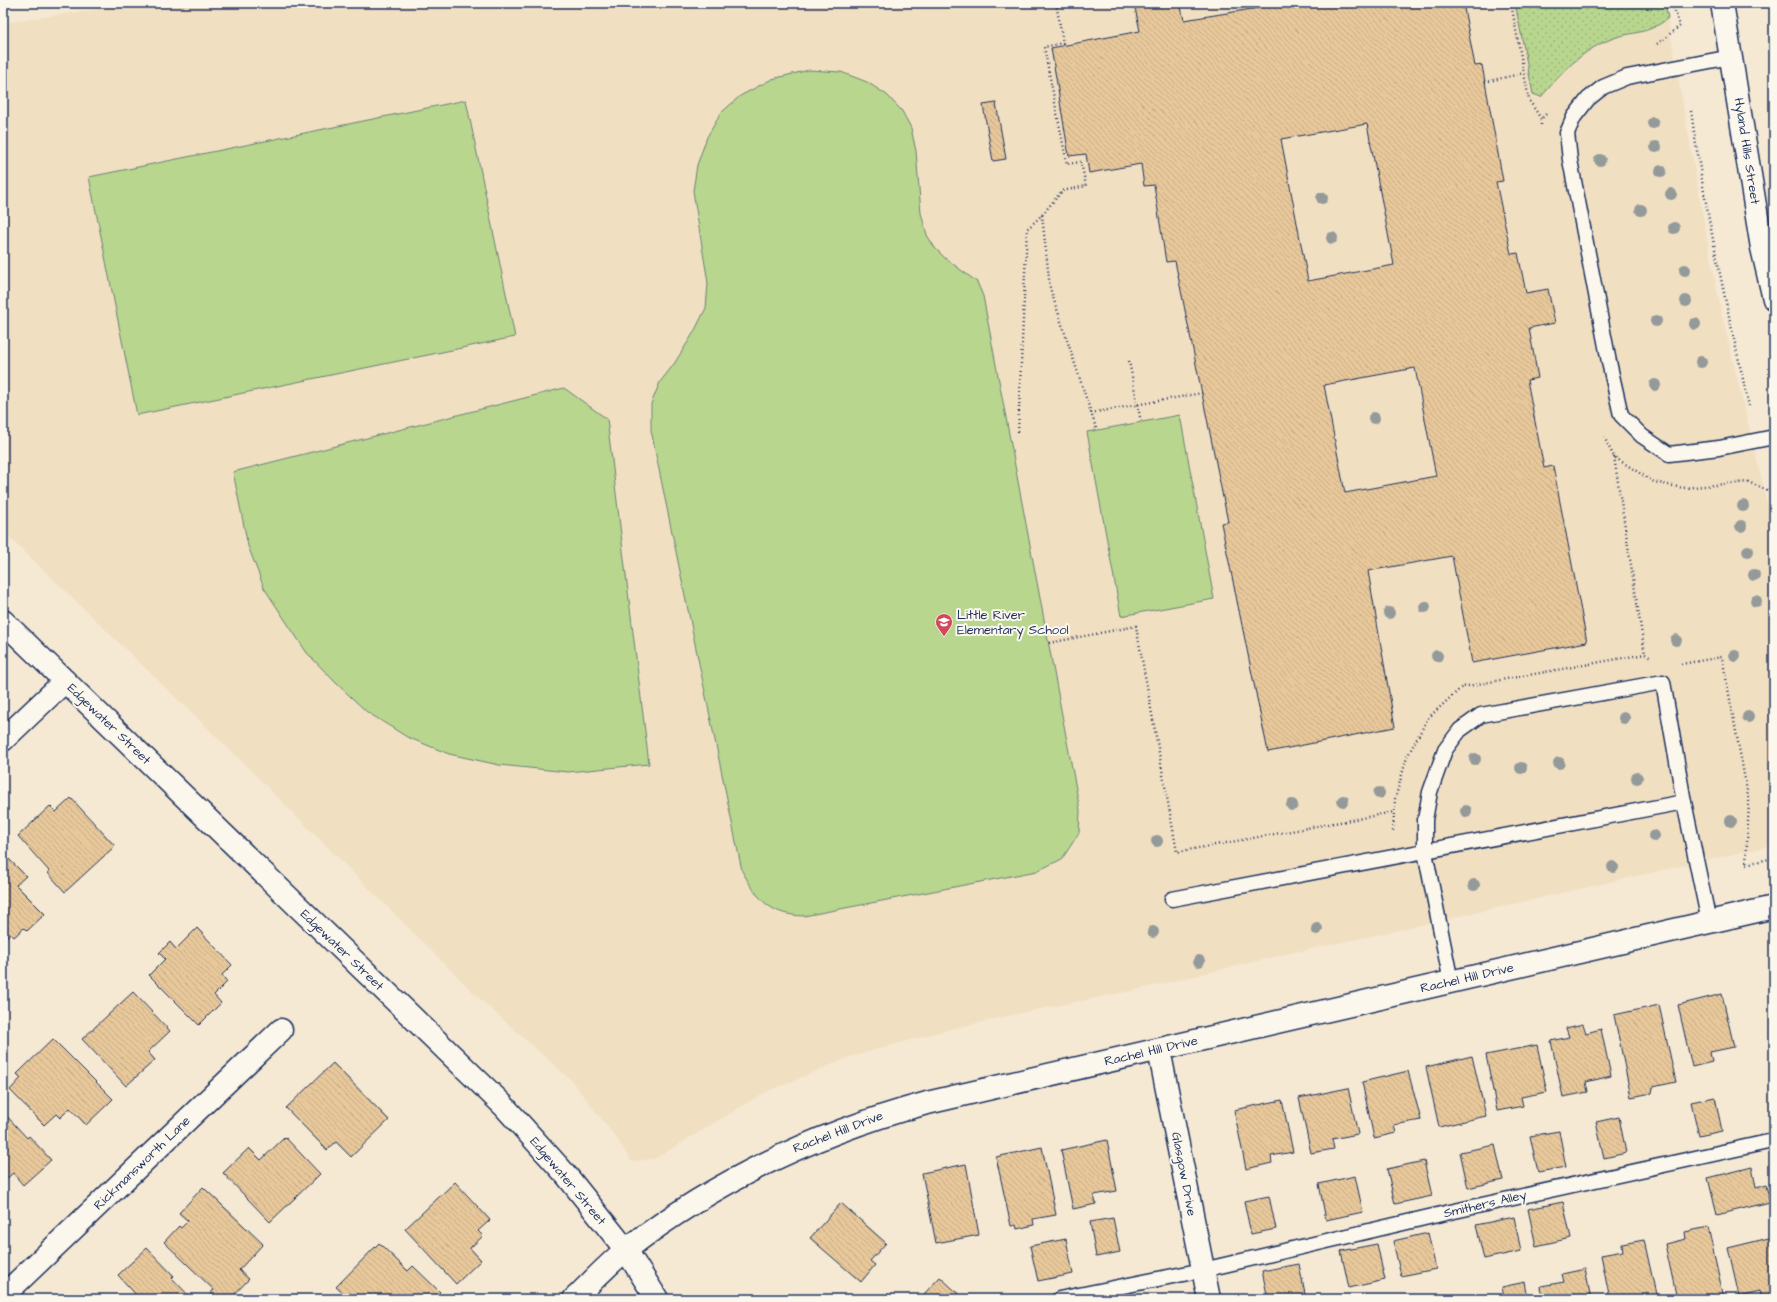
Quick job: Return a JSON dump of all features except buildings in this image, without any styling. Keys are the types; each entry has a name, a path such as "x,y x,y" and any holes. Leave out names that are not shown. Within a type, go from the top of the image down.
{"street":[{"name":"Hyland Hills Street","path":"1722,3 1768,247 1774,299"},
{"name":"Edgewater Street","path":"3,621 503,1105 567,1176 626,1250 657,1299"},
{"path":"3,740 65,681"},
{"name":"Rachel Hill Drive","path":"574,1299 626,1250 675,1214 728,1182 782,1154 840,1130 882,1115 927,1103 1774,907"},
{"name":"Rickmansworth Lane","path":"3,1296 281,1030"},
{"name":"Glasgow Drive","path":"1159,1050 1209,1299"}],"lane":[{"path":"1731,57 1627,77 1603,87 1588,99 1574,117 1567,133 1570,160 1609,362 1621,415 1642,436 1669,454 1719,448 1774,438"},
{"path":"1451,982 1425,852 1425,820 1430,792 1445,750 1460,730 1481,715 1663,682 1684,802 1709,922"},
{"path":"1172,899 1684,802"},
{"name":"Smithers Alley","path":"1059,1299 1203,1270 1450,1212 1768,1142"}],"path":[{"path":"1018,432 1027,229 1042,215 1062,191 1086,186 1081,162 1067,164 1044,47 1063,43 1056,3"},
{"path":"1238,3 1240,11"},
{"path":"1511,3 1529,100 1541,119"},
{"path":"1485,82 1524,73"},
{"path":"1692,111 1701,177 1717,266 1749,406"},
{"path":"1042,215 1050,288 1097,431"},
{"path":"1129,361 1141,422"},
{"path":"1091,413 1202,393"},
{"path":"1614,457 1645,654 1656,660"},
{"path":"1049,643 1136,626 1177,852 1394,812"},
{"path":"1674,666 1722,657 1749,802 1746,864 1774,858"}],"shaded area":[{"name":"Little River Elementary School","path":"140,3 1665,3 1722,315 1774,531 1774,845 1282,955 1136,990 1025,1012 939,1032 850,1057 764,1093 656,1158 632,1162 617,1139 571,1080 481,1000 223,743 3,531 3,23"}],"green space":[{"path":"1515,3 1665,3 1668,18 1647,30 1619,36 1590,50 1564,71 1541,97 1533,94"},
{"path":"809,70 841,72 867,82 887,95 902,111 911,128 916,151 921,213 927,235 935,248 945,258 977,282 983,296 1080,810 1079,833 1062,859 1037,871 804,916 782,912 773,909 766,904 759,897 742,871 651,430 651,404 660,382 674,364 694,332 706,308 708,283 693,191 697,165 707,137 721,113 740,96 772,79"},
{"path":"466,100 515,337 137,415 89,177"},
{"path":"564,388 607,419 649,764 568,772 499,765 449,754 407,737 367,712 307,653 264,588 248,546 233,472"},
{"path":"1180,415 1214,599 1121,616 1087,432"}],"place":[{"name":"Little River Elementary School","path":"944,637"}]}
